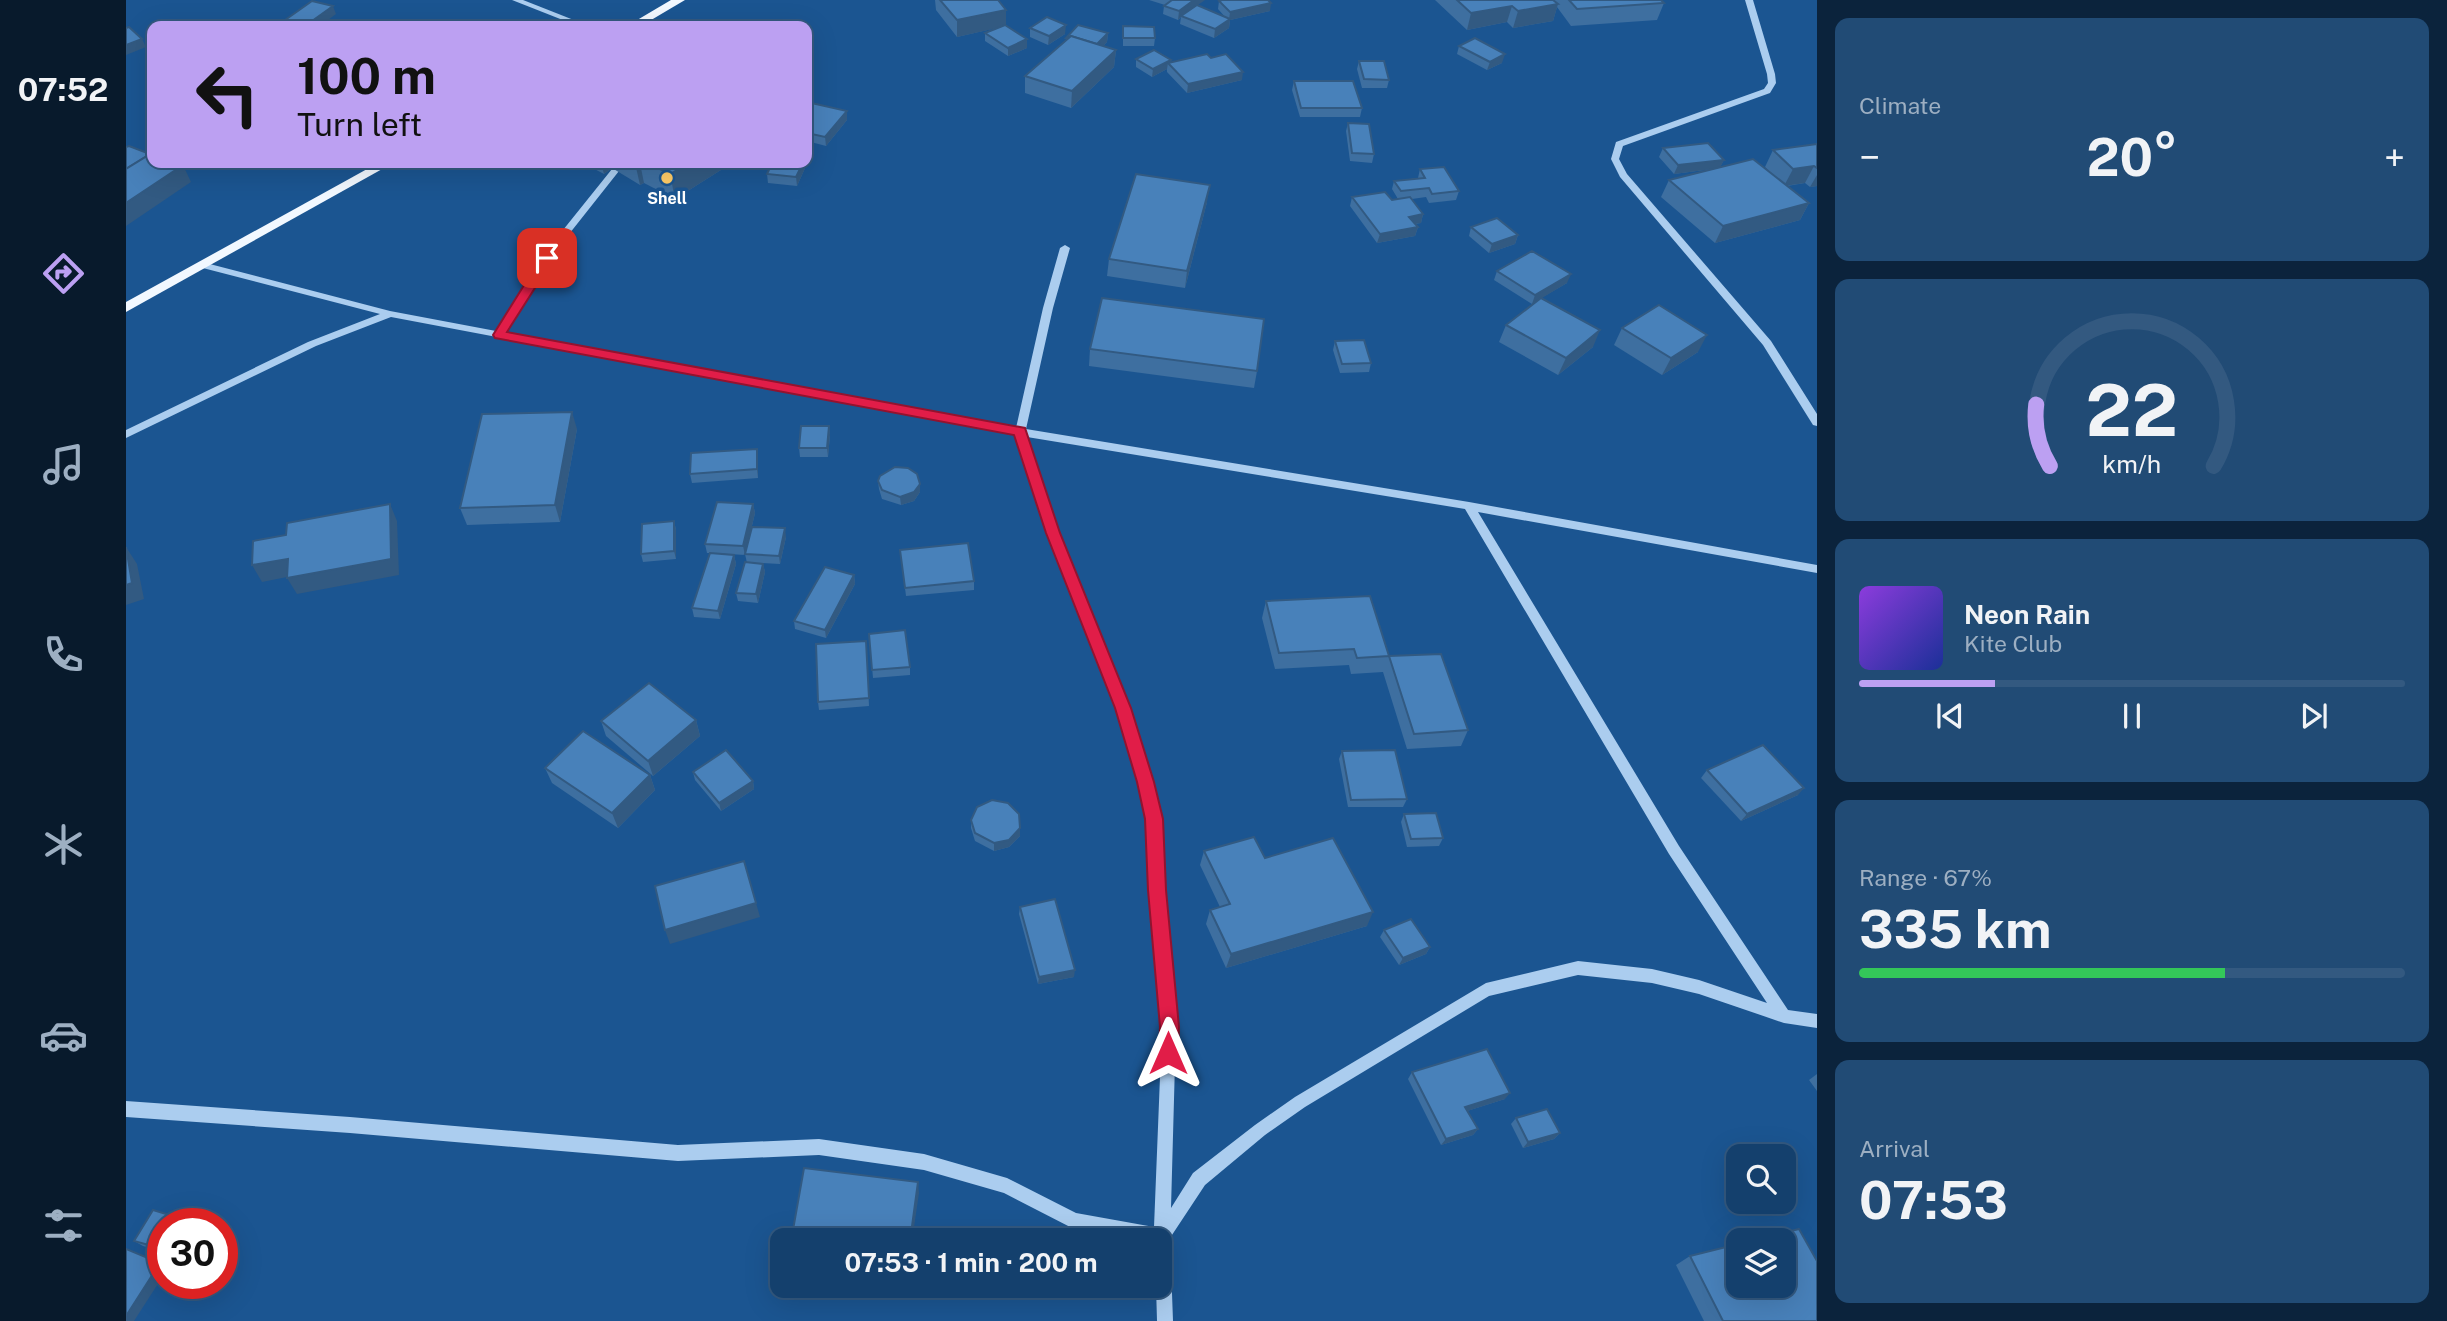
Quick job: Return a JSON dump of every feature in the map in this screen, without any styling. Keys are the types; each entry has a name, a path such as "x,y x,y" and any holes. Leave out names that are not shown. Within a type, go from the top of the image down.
{"main road":[{"path":"642,21 679,0"},
{"path":"126,308 378,168"}],"street":[{"path":"516,0 572,21"},
{"path":"1749,0 1771,74 1772,83 1767,91 1619,144 1615,159 1623,175 1767,343 1817,422"},
{"path":"499,335 558,242 615,171"},
{"path":"1065,248 1020,432 1053,533 1098,640 1137,748 1154,819 1157,890 1169,1027 1162,1228"},
{"path":"202,265 390,314 499,335 1020,432 1469,506 1817,569"},
{"path":"126,434 312,344 390,314"},
{"path":"1469,506 1674,850 1784,1016"},
{"path":"1167,1228 1199,1180 1260,1130 1300,1102 1486,990 1578,968 1651,976 1784,1016 1817,1021"},
{"path":"126,1109 678,1153 819,1147 924,1161 1007,1186 1074,1221 1115,1228"},
{"path":"1164,1298 1165,1321"}],"building":[{"path":"940,0 998,0 1006,10 957,20"},
{"path":"1172,0 1194,0 1179,11 1164,6"},
{"path":"1268,0 1271,3 1230,12 1219,1"},
{"path":"1457,0 1553,0 1558,4 1518,11 1512,6 1471,13"},
{"path":"1569,0 1661,0 1664,3 1577,9"},
{"path":"312,1 333,6 312,21 284,21"},
{"path":"1197,5 1230,19 1215,29 1181,16"},
{"path":"1047,17 1066,25 1049,36 1030,28"},
{"path":"1005,25 1027,39 1008,48 985,33"},
{"path":"1078,25 1108,33 1097,44 1071,36 1066,38"},
{"path":"1123,26 1154,27 1155,38 1123,38"},
{"path":"129,27 142,39 126,45 126,28"},
{"path":"1071,36 1116,50 1072,91 1025,76"},
{"path":"1475,38 1505,54 1490,62 1459,46"},
{"path":"1154,50 1171,60 1153,69 1136,59"},
{"path":"1207,54 1211,58 1226,54 1243,72 1188,84 1168,63"},
{"path":"1359,61 1384,61 1389,80 1364,79"},
{"path":"1294,81 1353,81 1362,108 1301,108"},
{"path":"812,103 847,111 825,137 812,134"},
{"path":"1348,123 1369,124 1374,154 1352,153"},
{"path":"1708,143 1724,160 1678,165 1663,148"},
{"path":"1817,144 1817,168 1814,166 1793,169 1773,150"},
{"path":"126,147 147,153 147,156 126,169"},
{"path":"147,156 147,168 178,168 126,203 126,169"},
{"path":"1753,159 1809,203 1723,226 1669,180"},
{"path":"1444,167 1459,191 1432,194 1429,188 1401,191 1394,181 1425,178 1420,169"},
{"path":"658,168 680,168 670,174"},
{"path":"770,168 800,168 796,177 767,174"},
{"path":"1136,174 1210,185 1187,271 1109,259"},
{"path":"1385,192 1392,200 1410,197 1423,214 1409,217 1418,227 1380,234 1352,197"},
{"path":"1497,218 1518,235 1492,244 1471,227"},
{"path":"1532,251 1571,274 1535,295 1497,271"},
{"path":"1102,298 1264,319 1257,371 1090,349"},
{"path":"1541,298 1600,330 1566,358 1506,325"},
{"path":"1659,305 1707,335 1671,358 1622,328"},
{"path":"1364,340 1371,363 1342,364 1335,341"},
{"path":"572,412 555,505 460,508 482,414"},
{"path":"801,426 829,426 827,448 799,448"},
{"path":"757,449 757,469 690,474 691,453"},
{"path":"895,467 908,468 917,474 920,484 914,492 900,497 882,490 878,481 880,476"},
{"path":"717,502 753,504 743,546 705,544"},
{"path":"390,504 391,559 287,578 288,559 252,565 253,541 286,535 287,523"},
{"path":"674,521 674,551 641,554 642,524"},
{"path":"752,527 785,528 779,556 745,554"},
{"path":"968,543 974,581 905,588 900,550"},
{"path":"126,547 132,583 126,585"},
{"path":"710,553 734,555 718,611 692,608"},
{"path":"745,562 763,564 756,594 736,593"},
{"path":"825,567 854,575 825,630 794,621"},
{"path":"1370,596 1389,656 1357,658 1354,649 1279,653 1266,601"},
{"path":"905,630 910,667 872,670 869,634"},
{"path":"866,641 869,698 818,702 816,644"},
{"path":"1441,654 1468,730 1414,734 1389,656"},
{"path":"649,683 696,720 648,761 601,721"},
{"path":"583,731 650,775 612,813 545,768"},
{"path":"1763,745 1804,788 1747,814 1707,770"},
{"path":"726,750 753,781 719,803 693,772"},
{"path":"1395,750 1407,799 1351,800 1342,751"},
{"path":"992,800 1008,803 1019,814 1020,828 1009,840 994,843 975,833 971,820 977,807"},
{"path":"1436,813 1443,838 1411,839 1404,814"},
{"path":"1254,837 1265,858 1333,838 1373,912 1231,954 1210,910 1230,904 1204,851"},
{"path":"744,861 756,903 665,930 655,886"},
{"path":"1055,899 1075,970 1039,977 1020,907"},
{"path":"1411,919 1430,947 1403,958 1384,930"},
{"path":"1487,1049 1510,1093 1465,1107 1478,1129 1446,1139 1412,1072"},
{"path":"1547,1109 1560,1133 1528,1142 1516,1118"},
{"path":"804,1168 918,1182 912,1228 793,1228"},
{"path":"147,1220 147,1245 134,1241"},
{"path":"1799,1229 1817,1261 1817,1321 1723,1321 1690,1256 1726,1247 1726,1298 1796,1298 1796,1230"},
{"path":"126,1249 147,1258 147,1283 126,1316"}],"place":[{"name":"Shell","path":"667,178"}],"route":[{"path":"547,258 499,335 1020,432 1053,533 1123,708 1146,782 1154,819 1157,890 1169,1027 1168,1053"}]}
